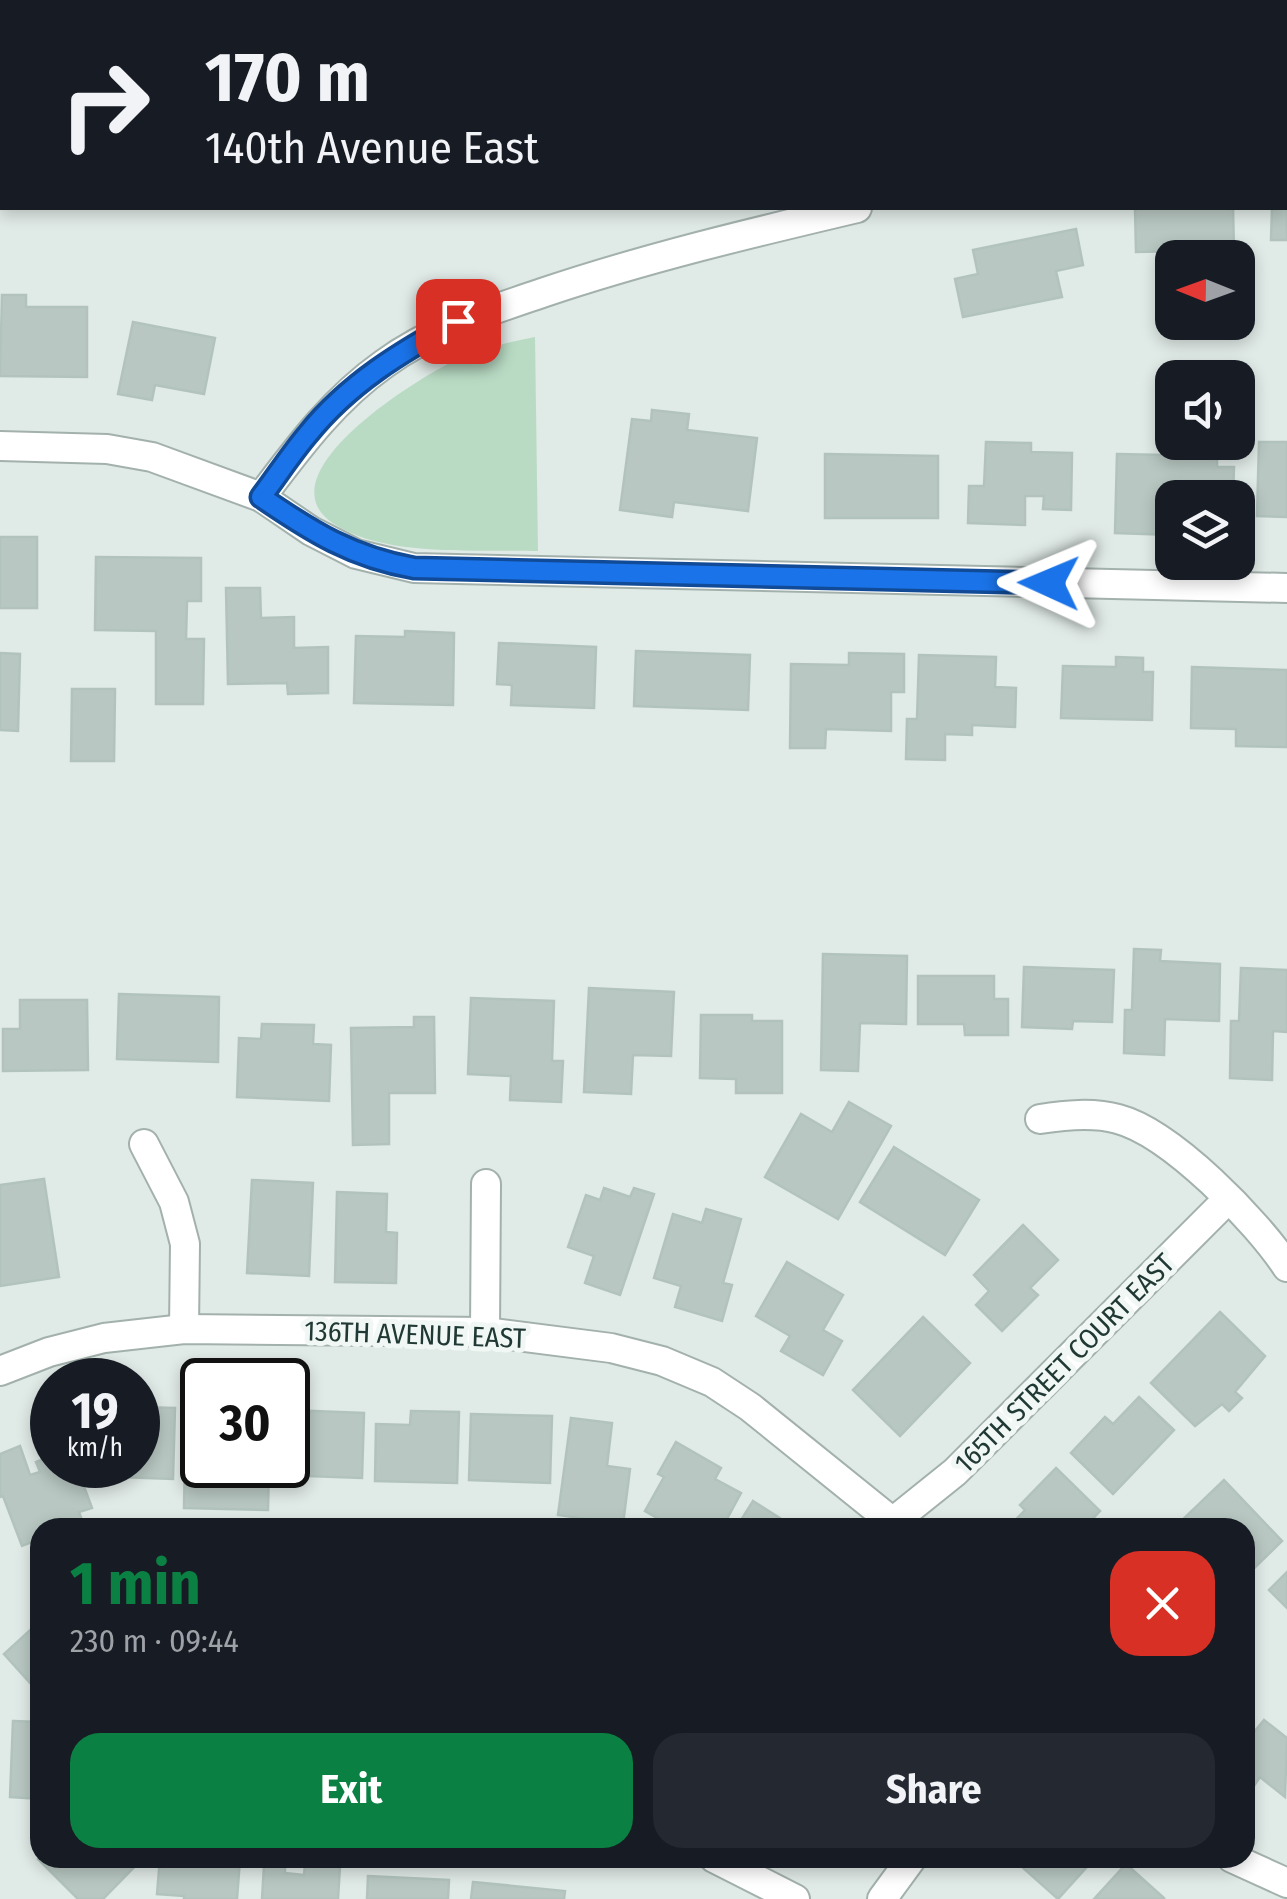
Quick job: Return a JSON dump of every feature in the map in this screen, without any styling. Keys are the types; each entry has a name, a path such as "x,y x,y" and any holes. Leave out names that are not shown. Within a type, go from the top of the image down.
{"street":[{"path":"261,497 308,434 356,385 413,345 458,321 637,262 849,210"},
{"path":"0,446 106,449 152,457 261,497 310,531 356,554 414,568 1287,588"},
{"path":"1040,1119 1072,1114 1118,1119 1161,1138 1228,1199 1275,1248 1287,1267"},
{"path":"144,1144 174,1202 185,1244 184,1328"},
{"path":"485,1332 486,1184"},
{"name":"165TH STREET COURT EAST","path":"904,1518 955,1472 1228,1199"},
{"name":"136TH AVENUE EAST","path":"0,1371 48,1352 104,1338 184,1328 485,1332 610,1348 662,1361 712,1382 750,1407 889,1518"},
{"path":"734,1868 795,1899"},
{"path":"882,1899 905,1868"},
{"path":"1254,1868 1287,1883"}],"green space":[{"path":"535,337 538,551 433,549 380,542 334,524 316,504 316,481 329,456 380,408 464,356"}],"building":[{"path":"1135,210 1233,210 1234,240 1155,240 1155,252 1136,252"},
{"path":"1272,210 1286,210 1287,240 1271,240"},
{"path":"1076,229 1083,265 1056,271 1062,297 963,317 955,279 978,274 973,250"},
{"path":"2,295 26,295 26,307 87,307 87,377 0,376"},
{"path":"133,322 215,338 204,394 155,385 152,400 118,394"},
{"path":"652,410 689,414 687,430 757,438 748,511 674,502 672,517 620,510 632,419 651,421"},
{"path":"986,442 1031,443 1031,452 1072,453 1071,510 1043,509 1044,496 1025,496 1025,525 968,523 969,486 984,486"},
{"path":"1259,442 1287,442 1287,517 1257,516"},
{"path":"825,454 938,456 938,518 825,518"},
{"path":"1117,454 1155,455 1155,460 1217,460 1217,467 1234,467 1234,480 1155,480 1155,534 1115,533"},
{"path":"0,537 37,537 37,608 0,608"},
{"path":"96,557 201,558 201,601 187,601 186,639 204,639 203,704 156,704 156,631 95,630"},
{"path":"226,588 260,588 261,618 294,617 294,648 328,647 328,693 288,694 287,683 228,684"},
{"path":"405,631 454,633 453,705 354,703 356,636 405,637"},
{"path":"499,643 596,647 594,708 511,705 512,685 497,684"},
{"path":"636,651 750,655 748,710 634,706"},
{"path":"0,653 20,654 18,731 0,730"},
{"path":"849,653 904,654 904,692 891,692 891,731 826,729 825,748 790,748 791,664 849,665"},
{"path":"919,655 996,657 995,687 1016,688 1015,727 972,725 972,735 945,734 945,760 906,759 907,719 917,719"},
{"path":"1116,657 1143,658 1143,672 1153,672 1152,720 1061,718 1063,666 1116,667"},
{"path":"1192,667 1287,670 1287,747 1236,746 1236,729 1191,728"},
{"path":"72,689 115,689 114,761 71,761"},
{"path":"1134,949 1161,950 1160,961 1220,964 1219,1021 1165,1019 1164,1055 1124,1053 1125,1010 1132,1010"},
{"path":"823,954 907,956 906,1024 860,1023 858,1071 821,1070"},
{"path":"1024,967 1114,970 1112,1022 1073,1021 1072,1029 1022,1027"},
{"path":"1241,968 1287,970 1287,1032 1273,1031 1272,1080 1230,1078 1231,1021 1239,1021"},
{"path":"918,976 994,976 994,999 1008,999 1008,1035 965,1035 964,1024 918,1024"},
{"path":"589,988 674,992 671,1056 633,1055 631,1094 584,1092"},
{"path":"119,994 219,997 218,1062 117,1059"},
{"path":"471,998 554,1001 552,1061 563,1061 561,1102 510,1100 511,1076 468,1074"},
{"path":"20,1000 87,1000 88,1070 3,1071 3,1029 20,1029"},
{"path":"701,1015 752,1015 752,1021 782,1021 782,1093 736,1093 736,1079 700,1078"},
{"path":"414,1017 434,1017 435,1093 389,1093 389,1144 353,1145 351,1028 414,1027"},
{"path":"262,1024 314,1025 313,1044 331,1045 329,1101 237,1097 239,1038 261,1039"},
{"path":"849,1102 891,1126 838,1219 765,1177 801,1114 832,1132"},
{"path":"894,1147 979,1200 945,1255 860,1202"},
{"path":"44,1179 59,1277 0,1286 0,1185"},
{"path":"252,1180 313,1183 309,1276 247,1273"},
{"path":"604,1188 630,1197 634,1188 654,1194 620,1295 585,1283 594,1256 568,1247 586,1195 600,1200"},
{"path":"337,1192 387,1194 386,1232 397,1233 396,1283 335,1282"},
{"path":"706,1209 741,1219 723,1283 732,1285 722,1321 675,1307 681,1286 654,1278 673,1214 702,1223"},
{"path":"1023,1225 1058,1260 1030,1288 1038,1295 1002,1331 976,1305 989,1291 974,1275"},
{"path":"787,1262 843,1295 823,1330 842,1341 823,1375 781,1351 790,1336 756,1316"},
{"path":"1220,1312 1265,1356 1235,1392 1242,1398 1229,1411 1222,1404 1195,1426 1151,1383"},
{"path":"923,1317 970,1363 900,1436 853,1390"},
{"path":"1139,1397 1174,1430 1113,1494 1071,1453 1105,1417 1113,1424"},
{"path":"160,1408 175,1408 173,1479 160,1479"},
{"path":"310,1411 364,1413 362,1478 310,1476"},
{"path":"411,1411 459,1412 457,1483 375,1481 376,1424 410,1425"},
{"path":"471,1414 552,1416 550,1483 469,1480"},
{"path":"571,1418 612,1423 607,1466 630,1469 624,1518 558,1515"},
{"path":"676,1442 721,1468 715,1479 741,1493 727,1518 657,1518 645,1511 664,1477 658,1474"},
{"path":"20,1446 30,1475 30,1488 85,1488 92,1508 79,1512 81,1518 30,1518 30,1543 22,1546 3,1496 0,1497 0,1454"},
{"path":"1056,1468 1100,1511 1093,1518 1017,1518 1025,1510 1020,1505"},
{"path":"1224,1480 1282,1541 1255,1567 1255,1518 1184,1518"},
{"path":"184,1488 268,1488 268,1510 184,1508"},
{"path":"753,1501 780,1518 742,1518"},
{"path":"1287,1572 1287,1608 1269,1590"},
{"path":"30,1630 30,1683 4,1654"},
{"path":"1264,1720 1287,1738 1285,1797 1260,1777 1255,1784 1255,1731"},
{"path":"13,1721 30,1722 30,1798 10,1797"},
{"path":"47,1868 133,1868 103,1899 78,1899"},
{"path":"159,1868 239,1868 237,1899 184,1899 157,1894"},
{"path":"264,1868 285,1868 285,1873 304,1875 305,1868 340,1868 338,1899 262,1899"},
{"path":"1023,1868 1086,1868 1058,1899"},
{"path":"1122,1868 1130,1868 1164,1898 1163,1899 1094,1899"},
{"path":"368,1876 449,1880 448,1899 367,1899"},
{"path":"473,1882 565,1891 564,1899 471,1899"}],"route":[{"path":"458,321 413,345 356,385 308,434 261,497 310,531 356,554 414,568 1049,583"}]}
